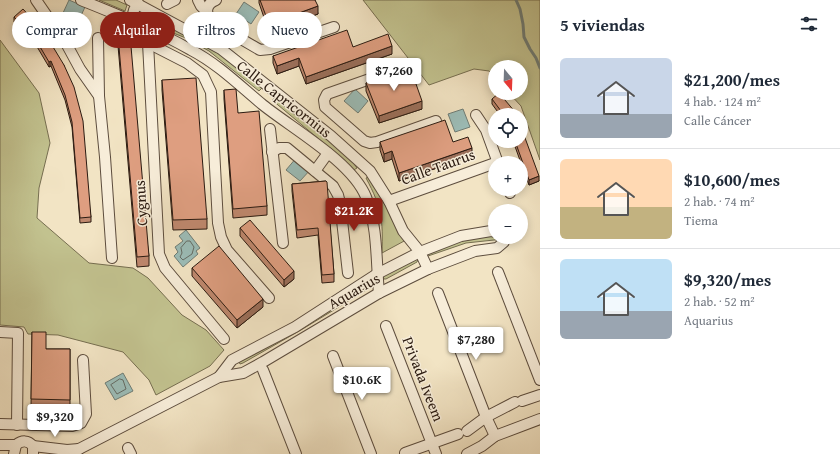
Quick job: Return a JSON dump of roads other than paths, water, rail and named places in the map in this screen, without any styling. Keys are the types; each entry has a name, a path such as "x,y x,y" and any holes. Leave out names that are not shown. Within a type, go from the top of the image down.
{"street":[{"path":"36,0 67,45 80,69 99,96"},
{"name":"Calle Capricornius","path":"80,0 109,12"},
{"path":"198,0 207,12"},
{"path":"207,12 208,6 212,1 216,0"},
{"path":"133,12 134,2"},
{"name":"Calle Capricornius","path":"134,2 221,49 331,136 370,171 389,201 403,231 420,252 428,269"},
{"path":"249,44 264,51 334,27"},
{"path":"98,38 99,96 112,258"},
{"name":"Cygnus","path":"224,339 165,268 159,254 144,40 187,63 203,76 210,92 218,224 221,237 227,250 269,298"},
{"name":"Calle Capricornius","path":"175,42 191,50 221,69 263,105 328,153 356,179 366,197 374,224 379,293"},
{"path":"187,63 191,50"},
{"path":"404,67 327,94 324,100 326,107 364,141 370,142 377,142 436,121"},
{"path":"263,105 274,90"},
{"path":"476,115 486,130 496,156"},
{"path":"331,136 344,123"},
{"path":"270,129 283,243"},
{"path":"272,152 279,148 287,148 333,186 338,195 348,273"},
{"path":"315,172 328,153"},
{"name":"Calle Taurus","path":"389,201 488,166"},
{"path":"356,179 361,179 370,171"},
{"name":"Aquarius","path":"219,377 232,360 295,327 377,274 420,252 461,236 488,232"},
{"name":"Aquarius","path":"0,445 15,449 21,441 25,441 28,442 33,450 74,451 219,377 243,373 379,293 428,269 475,251 497,248 502,244"},
{"path":"498,272 540,380"},
{"path":"438,293 486,417 495,436"},
{"name":"Privada Iveem","path":"386,326 436,454"},
{"path":"0,332 18,333 17,425"},
{"path":"333,356 371,454"},
{"path":"0,424 72,426 81,423 86,414 83,360"},
{"path":"263,370 296,454"},
{"name":"Privada Iveem","path":"400,453 432,444 462,432 486,417 519,402 540,395"},
{"path":"467,454 482,446 495,436 539,421"}],"water":[{"path":"69,0 85,7 83,12 63,12"},
{"path":"244,2 259,12 257,12 257,15 251,24 249,23 249,12 237,12"},
{"path":"355,89 368,101 358,113 344,101"},
{"path":"463,109 470,127 455,132 448,114"},
{"path":"297,157 311,169 300,181 286,170"},
{"path":"186,230 200,248 196,251 198,254 183,267 174,256 178,252 175,247 183,241 179,236"},
{"path":"123,373 133,391 115,400 105,383"}],"waterway":[{"path":"516,0 520,9 524,37 540,68"}]}
